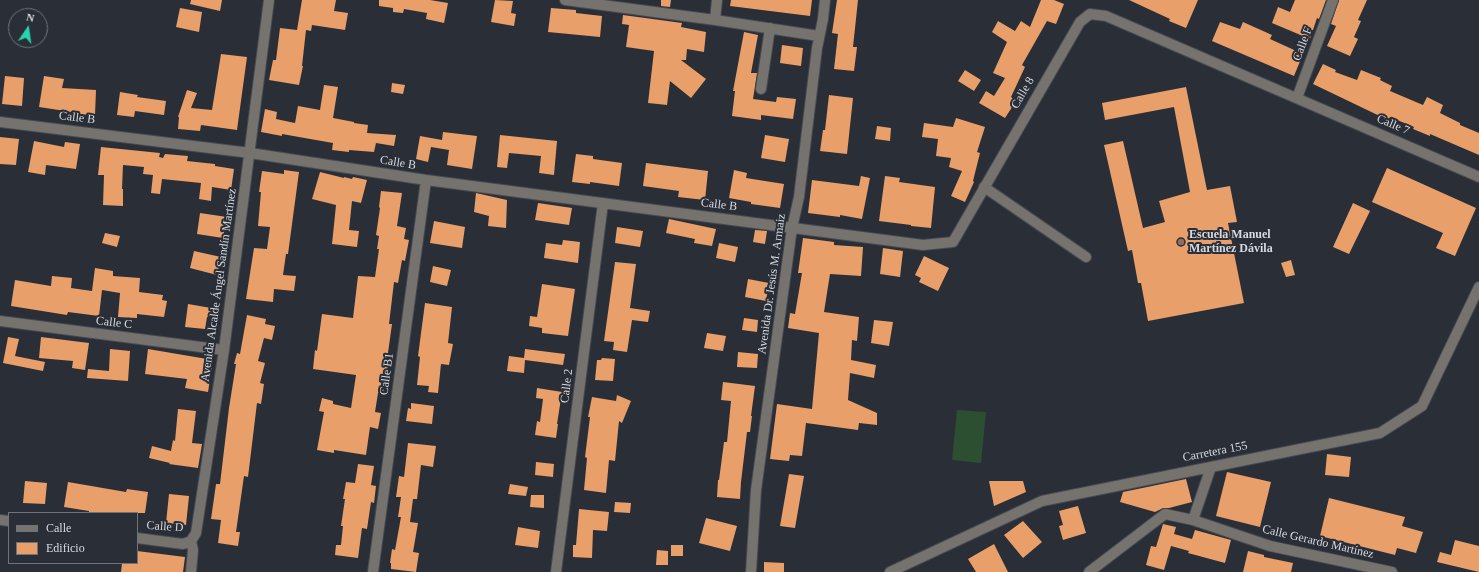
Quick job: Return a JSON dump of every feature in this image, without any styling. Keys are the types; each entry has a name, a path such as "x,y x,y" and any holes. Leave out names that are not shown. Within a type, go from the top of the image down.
{"street":[{"name":"Avenida Alcalde Ángel Sandín Martínez","path":"191,572 193,550 191,541 196,533 224,350 269,0"},
{"path":"565,0 715,20 819,36"},
{"path":"715,20 717,0"},
{"name":"Avenida Dr. Jesús M. Armaiz","path":"751,572 756,490 792,228 799,197 819,36 825,0"},
{"name":"Calle F","path":"1297,98 1333,0"},
{"name":"Calle 8","path":"792,228 923,245 953,242 1080,22 1090,14 1106,16 1297,98"},
{"path":"761,90 770,28"},
{"name":"Calle 7","path":"1297,98 1479,177"},
{"name":"Calle B","path":"0,122 250,153 426,180 792,228"},
{"name":"Calle B1","path":"373,572 426,180"},
{"path":"984,187 1086,257"},
{"name":"Calle 2","path":"556,572 603,203"},
{"name":"Carretera 155","path":"890,572 1042,501 1380,433 1422,406 1479,287"},
{"name":"Calle C","path":"0,321 224,350"},
{"path":"1193,520 1211,467"},
{"name":"Calle Gerardo Martínez","path":"1088,572 1165,514 1193,520 1270,546 1392,572"},
{"name":"Calle D","path":"138,538 183,544 191,541"}],"green space":[{"path":"957,410 986,412 981,463 952,460"}],"building":[{"path":"191,0 222,0 220,11 190,4"},
{"path":"302,0 336,0 334,11 348,13 345,30 312,25 311,31 306,30 303,66 299,85 269,80 273,60 276,60 280,28 297,30"},
{"path":"379,0 430,0 448,3 444,23 426,19 427,13 404,9 403,13 393,12 393,8 379,6"},
{"path":"495,0 513,1 511,13 516,14 514,26 491,22"},
{"path":"661,0 671,0 670,7 661,6"},
{"path":"731,0 812,0 810,16 730,6"},
{"path":"837,0 858,0 853,47 857,47 854,71 834,69 838,34 832,33"},
{"path":"1041,0 1054,0 1064,4 1056,24 1047,21 1022,65 1025,67 1011,97 1016,101 1005,118 979,103 986,91 994,96 1005,78 993,73 1007,42 992,32 998,21 1015,31 1021,21 1030,27"},
{"path":"1129,0 1198,0 1186,28 1169,21 1170,19"},
{"path":"1295,0 1326,0 1319,19 1317,18 1310,39 1272,23 1278,7 1290,12"},
{"path":"1339,0 1367,0 1358,20 1361,21 1354,37 1358,39 1350,56 1327,46 1336,26 1331,24"},
{"path":"180,8 202,12 199,32 176,27"},
{"path":"551,8 576,10 576,13 602,16 600,37 548,32"},
{"path":"623,15 682,23 681,27 706,32 704,52 687,49 686,60 681,60 706,79 691,98 670,81 667,105 648,103 654,51 626,47 629,25 622,24"},
{"path":"1220,22 1240,29 1243,22 1272,35 1270,39 1303,54 1294,76 1212,41"},
{"path":"744,32 758,35 751,73 757,73 753,99 776,102 777,97 796,99 793,119 761,115 761,120 732,116 735,91 733,91"},
{"path":"782,45 803,48 801,66 780,63"},
{"path":"221,54 247,57 237,130 201,125 200,131 178,129 178,117 187,90 197,93 191,108 212,110"},
{"path":"1323,64 1336,70 1335,72 1357,80 1361,70 1381,78 1380,80 1392,86 1390,91 1423,105 1427,97 1443,105 1440,113 1460,123 1460,125 1479,133 1479,155 1430,134 1430,136 1413,129 1414,127 1390,117 1388,120 1313,84"},
{"path":"965,70 981,80 974,91 958,81"},
{"path":"5,76 24,78 22,106 2,104"},
{"path":"44,76 64,79 62,88 96,90 95,115 72,114 72,112 39,107"},
{"path":"392,83 405,85 403,94 391,92"},
{"path":"324,85 338,87 333,118 368,125 367,133 396,135 394,146 376,143 374,152 349,150 349,152 332,150 333,143 261,132 265,109 277,112 276,119 295,123 298,106 320,110"},
{"path":"1186,87 1207,190 1230,186 1237,222 1228,223 1244,303 1148,321 1141,283 1138,283 1132,250 1128,251 1104,145 1123,141 1143,228 1165,222 1159,201 1190,192 1174,107 1105,120 1102,103"},
{"path":"120,92 138,95 137,97 166,101 164,115 135,111 134,117 117,115"},
{"path":"829,95 853,98 847,154 820,151 823,130 825,130"},
{"path":"956,118 985,127 977,152 980,153 974,182 965,202 951,196 962,171 949,167 951,158 936,156 938,139 922,137 924,123 953,127"},
{"path":"877,126 891,128 890,141 875,139"},
{"path":"443,132 477,136 472,169 447,165 449,150 431,147 428,162 416,159 420,136 442,140"},
{"path":"500,135 557,141 554,175 539,173 541,156 509,153 507,168 497,167"},
{"path":"765,135 789,139 785,162 761,158"},
{"path":"0,137 19,139 16,165 0,164"},
{"path":"34,141 64,147 65,142 80,144 76,169 46,165 45,175 28,172"},
{"path":"101,147 160,153 159,157 163,158 165,154 188,156 187,161 215,164 215,166 234,169 231,190 212,187 211,201 199,199 201,183 162,179 160,194 151,193 153,175 143,174 144,167 123,165 123,206 103,205 104,175 98,175"},
{"path":"576,154 593,156 593,159 622,163 619,186 590,182 590,184 572,182"},
{"path":"646,163 708,171 705,200 678,197 679,191 643,186"},
{"path":"1387,168 1476,208 1455,256 1436,248 1443,233 1372,202"},
{"path":"284,170 299,172 288,254 286,254 283,275 296,276 294,291 274,289 273,302 246,299 254,248 267,249 270,227 258,226 261,192 259,192 262,171 284,174"},
{"path":"734,170 747,173 746,178 784,184 780,208 751,204 751,202 729,198"},
{"path":"320,172 344,178 352,179 353,177 367,180 361,203 352,201 349,230 359,231 357,247 332,244 336,205 312,199"},
{"path":"861,176 870,178 862,219 840,215 840,217 808,213 812,180 859,186"},
{"path":"885,176 900,178 899,182 935,187 931,228 879,221"},
{"path":"381,191 402,193 397,226 406,228 404,239 409,240 405,261 402,260 398,283 394,282 389,324 392,324 387,360 389,360 383,393 378,393 375,412 381,413 378,429 370,427 366,455 334,450 334,453 317,450 324,412 319,411 322,398 333,401 333,404 351,408 356,375 313,369 322,314 353,318 358,276 375,277 379,249 377,249 379,236 376,235"},
{"path":"476,193 507,200 506,228 488,226 489,216 474,212"},
{"path":"538,203 572,208 569,225 535,220"},
{"path":"1353,203 1370,211 1349,254 1333,247"},
{"path":"200,213 227,217 223,238 197,234"},
{"path":"669,219 716,229 712,246 694,243 695,239 666,233"},
{"path":"434,221 465,227 462,248 430,243"},
{"path":"617,227 643,231 640,247 615,243"},
{"path":"755,230 767,231 765,244 753,242"},
{"path":"105,233 120,236 117,247 102,243"},
{"path":"803,238 834,242 834,245 863,247 861,276 830,274 824,312 859,317 857,341 852,340 851,360 876,365 874,378 850,373 848,400 877,413 877,425 859,423 858,430 806,423 802,456 790,455 789,461 770,459 777,404 812,409 819,333 788,328 790,313 795,314 802,273 798,273"},
{"path":"563,240 580,242 578,263 544,258 546,243 562,245"},
{"path":"719,243 738,247 735,262 716,258"},
{"path":"883,248 903,251 900,277 880,274"},
{"path":"194,251 221,257 217,275 190,268"},
{"path":"924,256 949,268 938,291 919,282 921,278 915,275"},
{"path":"1291,260 1295,275 1286,277 1281,263"},
{"path":"615,262 636,264 630,308 650,311 648,322 632,320 627,352 613,350 614,342 604,341"},
{"path":"433,266 451,270 447,286 430,282"},
{"path":"95,268 113,271 113,276 140,278 139,292 163,295 162,300 167,301 164,317 137,314 137,318 118,317 120,293 102,290 99,316 68,312 67,315 11,306 15,280 51,286 52,276 72,278 71,288 92,291"},
{"path":"748,279 769,283 766,301 745,297"},
{"path":"542,284 575,289 568,336 542,333 542,328 529,326 530,316 537,317"},
{"path":"425,303 452,307 448,343 453,344 449,365 441,364 438,393 428,392 429,386 417,385 420,357 418,356"},
{"path":"188,304 217,309 216,318 207,317 205,329 185,327"},
{"path":"247,315 266,319 265,324 275,326 272,340 264,338 258,361 265,363 260,383 264,384 261,404 257,403 248,477 244,476 236,532 240,532 238,546 218,543 221,520 211,519 216,484 220,484 236,364 234,364 237,353 240,354"},
{"path":"744,318 758,320 757,332 742,330"},
{"path":"874,320 893,322 889,346 871,343"},
{"path":"707,333 726,336 723,351 704,348"},
{"path":"8,337 19,339 15,356 45,362 43,371 3,363"},
{"path":"41,337 89,343 85,370 72,368 73,361 39,358"},
{"path":"110,349 130,351 128,381 87,378 88,369 109,371"},
{"path":"148,349 213,360 208,392 185,388 187,379 145,374"},
{"path":"525,349 565,354 563,365 525,360 524,373 507,371 509,356 524,358"},
{"path":"738,352 758,354 757,368 737,367"},
{"path":"602,358 615,359 613,381 595,380 597,360 601,360"},
{"path":"723,382 755,386 750,432 747,432 740,499 717,497 724,442 727,442 731,401 721,400"},
{"path":"537,388 562,392 556,438 535,435 537,421 540,422 543,399 536,398"},
{"path":"617,395 631,401 622,423 619,421 615,461 609,460 606,493 584,490 587,458 585,457 590,417 588,417 592,397 616,401"},
{"path":"411,403 434,406 432,424 406,421 408,408 411,409"},
{"path":"178,409 196,411 192,443 202,444 198,468 169,464 170,463 149,458 152,446 171,451 173,440 175,441"},
{"path":"408,443 436,446 433,467 421,465 417,499 413,499 410,522 418,523 413,552 419,553 416,572 391,569 390,563 392,549 395,550 401,517 398,517 401,497 396,497 399,476 404,477"},
{"path":"1327,454 1351,457 1349,477 1325,475"},
{"path":"536,462 554,464 553,477 535,475"},
{"path":"358,464 374,466 371,485 376,486 374,503 371,502 367,529 362,528 358,558 335,555 336,545 341,545 343,526 341,526 345,499 343,499 346,482 355,483"},
{"path":"1227,472 1271,482 1260,527 1216,516"},
{"path":"789,474 804,476 795,528 780,526"},
{"path":"1186,479 1192,502 1169,508 1163,508 1155,512 1120,502 1123,492"},
{"path":"25,481 47,483 45,504 23,503"},
{"path":"989,481 1023,481 1026,492 994,506"},
{"path":"68,482 126,492 127,489 148,492 145,513 89,512 64,507"},
{"path":"510,484 528,487 526,496 508,494"},
{"path":"169,494 189,496 186,525 166,523"},
{"path":"531,495 544,495 544,508 530,507"},
{"path":"1329,498 1405,517 1402,526 1423,532 1416,553 1397,548 1395,555 1320,536"},
{"path":"615,502 631,503 630,513 614,512"},
{"path":"1078,506 1086,533 1063,540 1059,526 1063,525 1059,511"},
{"path":"579,509 609,512 607,531 593,530 592,558 573,557 573,545 576,545"},
{"path":"706,518 737,526 730,551 699,543"},
{"path":"1023,521 1042,542 1023,558 1004,535"},
{"path":"1163,524 1176,527 1174,534 1192,539 1195,530 1231,540 1225,563 1188,553 1189,551 1171,546 1164,570 1146,565 1151,546 1156,547"},
{"path":"518,527 540,531 538,548 515,545"},
{"path":"1455,540 1479,546 1479,572 1437,562 1440,552 1451,555"},
{"path":"994,544 1008,572 976,572 968,559"},
{"path":"671,545 683,545 683,556 671,556"},
{"path":"657,550 668,551 668,565 656,565"},
{"path":"138,551 185,557 183,572 121,572 122,564 138,564"},
{"path":"1248,551 1264,555 1264,557 1293,563 1291,572 1243,572"},
{"path":"764,562 784,563 784,572 764,572"}],"place":[{"name":"Escuela Manuel Martínez Dávila","path":"1181,242"}]}
